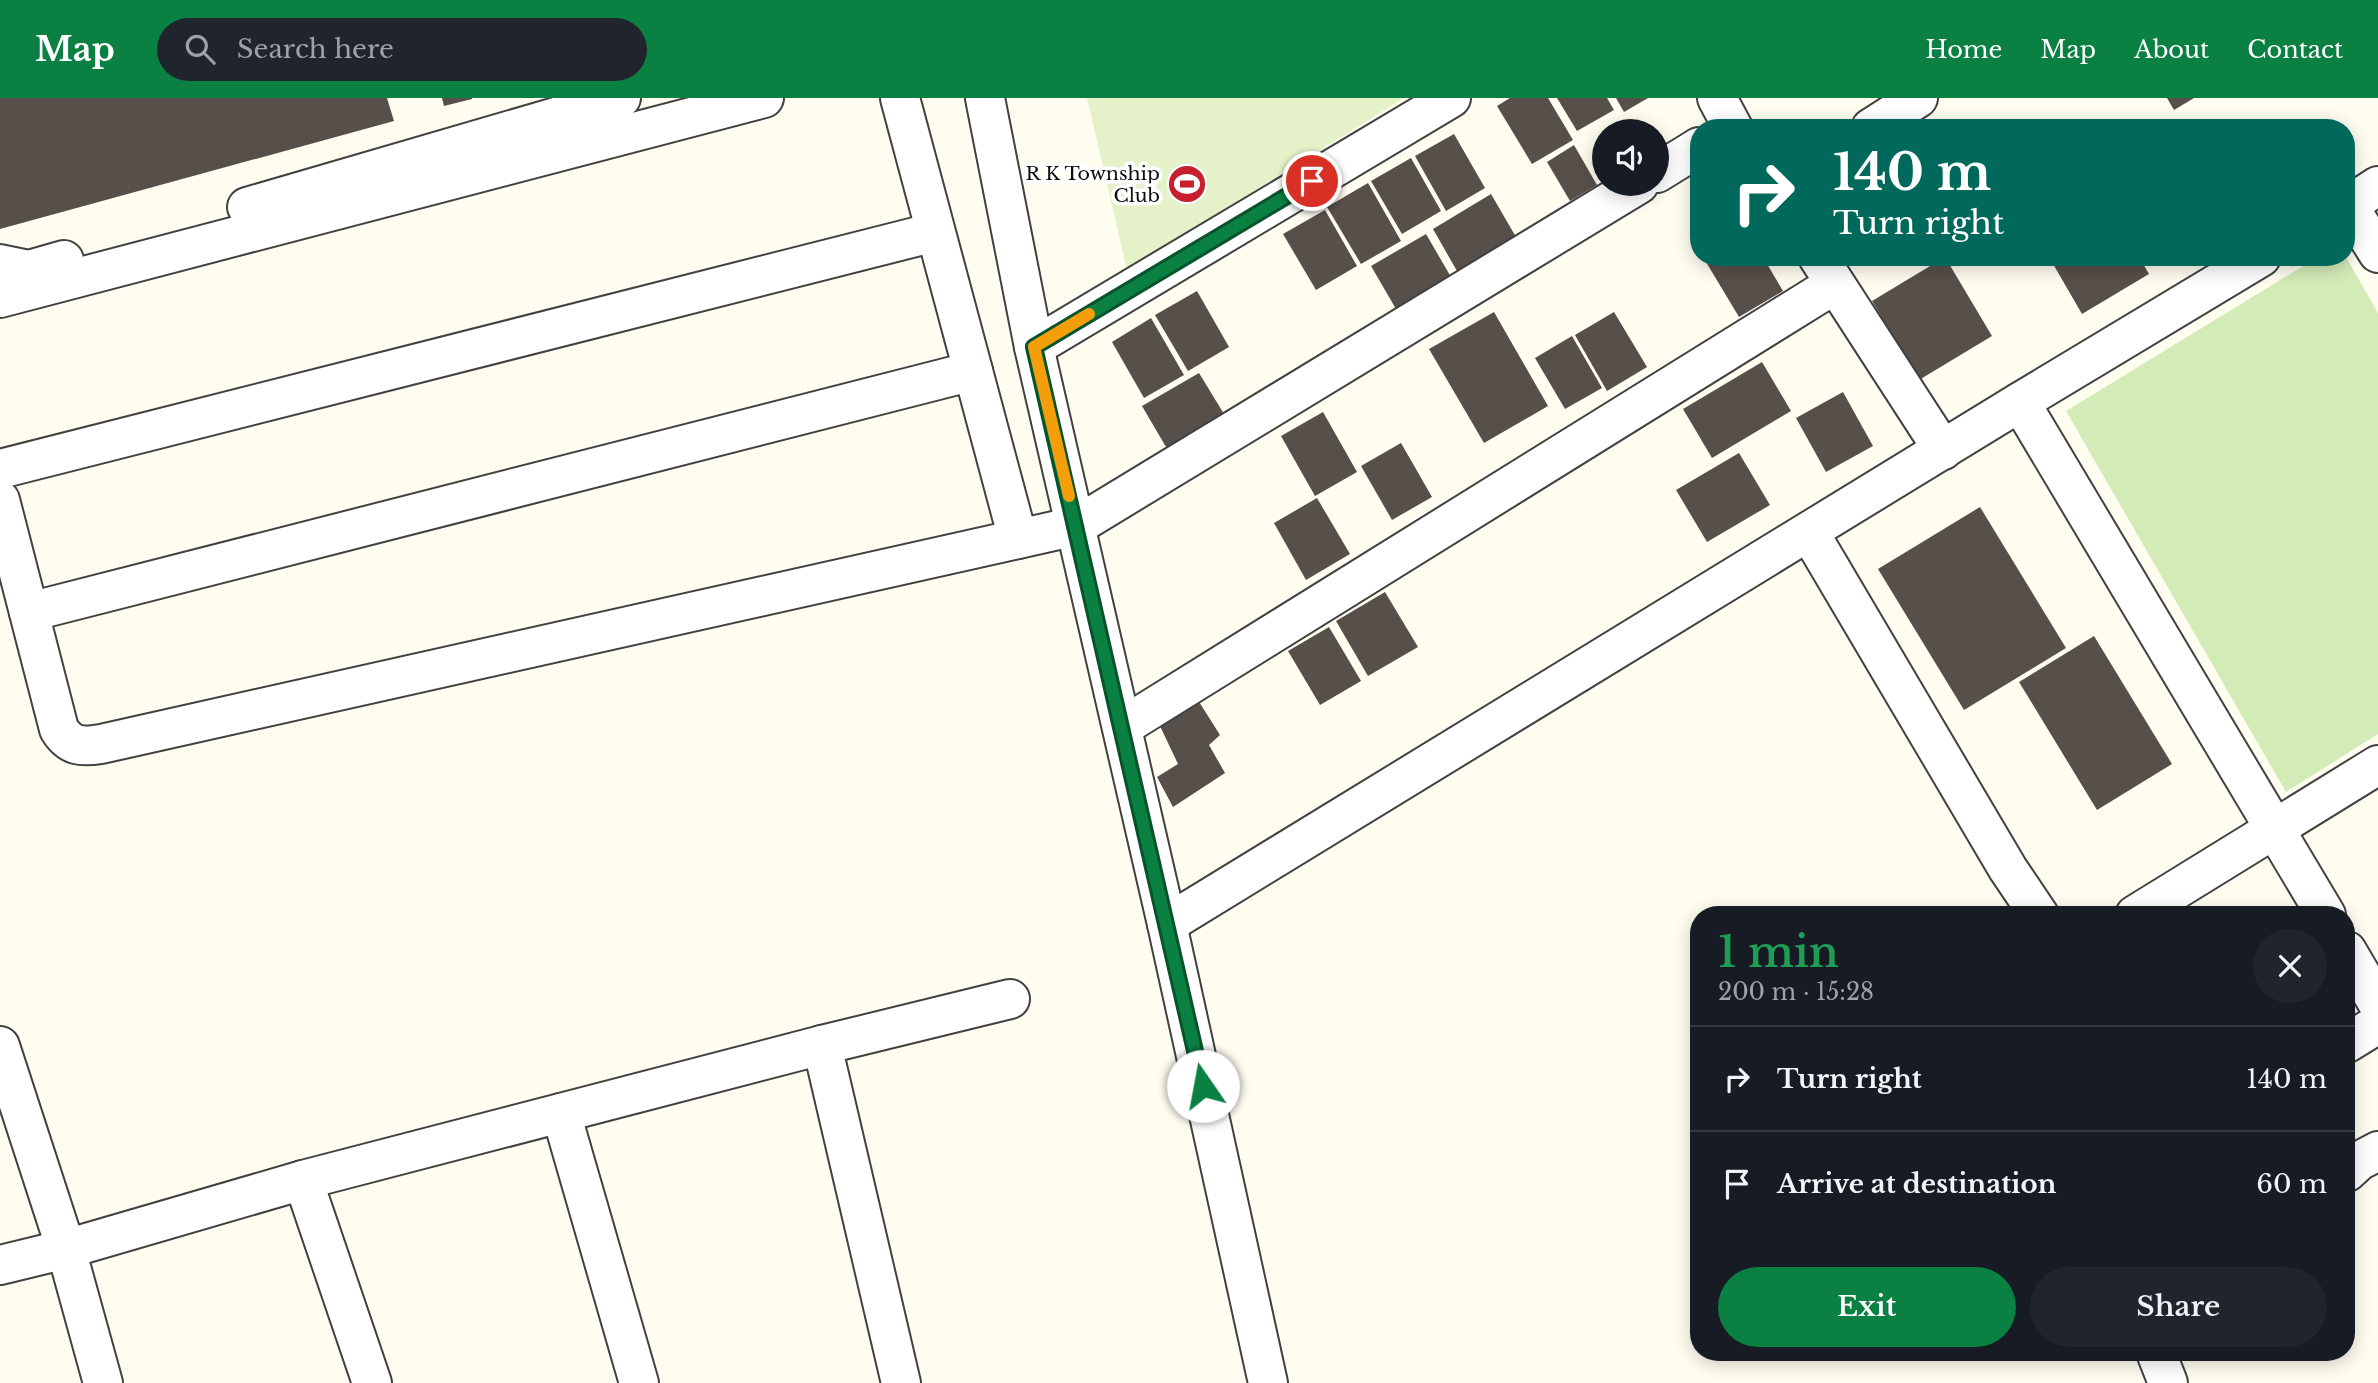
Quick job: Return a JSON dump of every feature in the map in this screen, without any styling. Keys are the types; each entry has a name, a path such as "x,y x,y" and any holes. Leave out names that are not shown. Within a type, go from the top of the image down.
{"street":[{"path":"0,264 29,270 621,98"},
{"path":"0,298 764,98"},
{"path":"900,98 1018,539"},
{"path":"985,98 1034,347 1167,924 1268,1383"},
{"path":"1034,347 1451,98"},
{"path":"1717,98 1728,119"},
{"path":"1885,119 1918,98"},
{"path":"1669,166 1690,153"},
{"path":"0,500 59,729 73,744 83,747 1076,526 1619,196"},
{"path":"2358,199 2378,253"},
{"path":"0,469 935,232"},
{"path":"1167,924 2246,266"},
{"path":"1122,727 1827,271 1943,450"},
{"path":"29,612 973,371"},
{"path":"2020,402 2321,906"},
{"path":"1809,532 2001,857 2033,906"},
{"path":"2150,906 2378,765"},
{"path":"2355,965 2378,1004"},
{"path":"0,1265 66,1249 303,1180 1010,999"},
{"path":"2355,1038 2378,1024"},
{"path":"822,1045 901,1383"},
{"path":"0,1046 66,1249 103,1383"},
{"path":"561,1113 639,1383"},
{"path":"2355,1165 2378,1151"},
{"path":"303,1180 372,1383"},
{"path":"2159,1361 2168,1383"}],"green space":[{"name":"R K Township Club","path":"1087,98 1404,98 1127,270"},
{"path":"2303,266 2351,266 2378,313 2378,734 2286,792 2066,411"}],"building":[{"path":"0,98 387,98 394,121 0,229"},
{"path":"442,98 472,98 472,99 444,106"},
{"path":"1510,98 1548,98 1573,140 1532,164 1497,106"},
{"path":"1557,98 1607,98 1614,110 1598,119 1592,119 1592,122 1577,131"},
{"path":"1616,98 1648,98 1624,112"},
{"path":"2167,98 2194,98 2174,110"},
{"path":"1454,134 1485,188 1446,211 1415,156"},
{"path":"1574,145 1592,176 1592,188 1570,201 1547,162"},
{"path":"1411,158 1441,211 1402,234 1371,181"},
{"path":"1368,183 1401,241 1361,264 1327,207"},
{"path":"1491,194 1516,237 1457,271 1433,229"},
{"path":"1325,210 1357,266 1316,290 1283,234"},
{"path":"1426,234 1451,277 1396,309 1371,266"},
{"path":"1708,266 1768,266 1783,291 1739,317"},
{"path":"1930,266 1950,266 1992,336 1919,380 1872,301"},
{"path":"2054,266 2144,266 2149,274 2082,314"},
{"path":"1197,291 1229,347 1188,371 1155,315"},
{"path":"1494,312 1548,406 1484,443 1429,349"},
{"path":"1614,312 1647,367 1607,391 1575,335"},
{"path":"1151,318 1184,375 1144,398 1112,342"},
{"path":"1572,336 1602,388 1565,409 1535,358"},
{"path":"1762,362 1791,411 1712,458 1683,409"},
{"path":"1199,373 1224,414 1166,447 1142,406"},
{"path":"1843,392 1873,446 1826,472 1796,418"},
{"path":"1323,412 1357,472 1315,496 1281,436"},
{"path":"1401,443 1432,497 1392,520 1361,466"},
{"path":"1739,453 1770,505 1707,542 1676,490"},
{"path":"1317,498 1350,554 1306,580 1274,523"},
{"path":"1980,507 2066,648 1964,710 1878,569"},
{"path":"1385,592 1418,647 1368,676 1336,621"},
{"path":"1329,627 1361,681 1320,705 1288,651"},
{"path":"2094,636 2172,764 2097,810 2019,682"},
{"path":"1196,697 1220,735 1209,745 1225,773 1173,807 1157,777 1178,764 1159,724"}],"slow traffic":[{"path":"1069,496 1034,347 1089,314"}],"place":[{"name":"R K Township Club","path":"1187,184"}],"route":[{"path":"1203,1086 1034,347 1312,181"}]}
